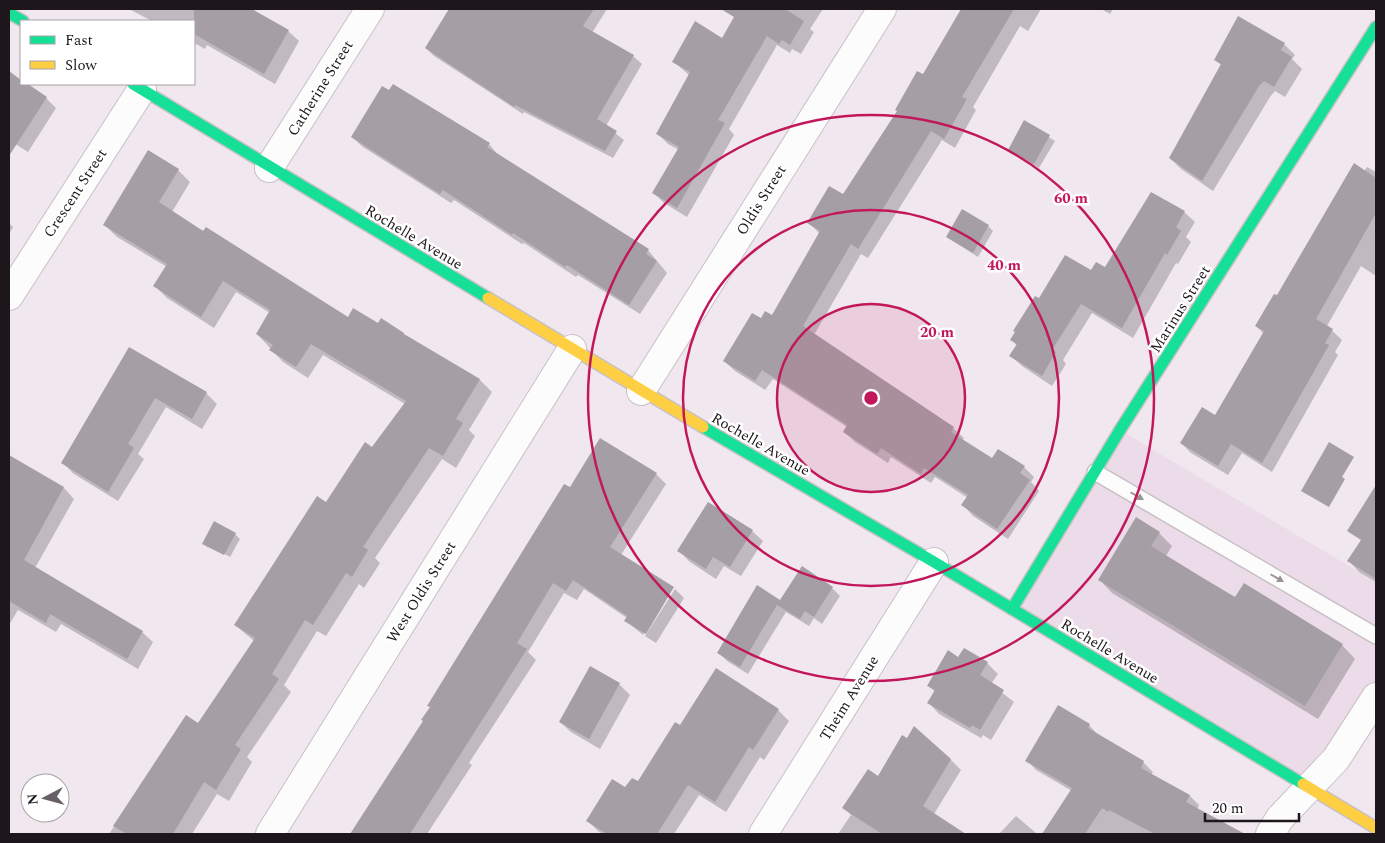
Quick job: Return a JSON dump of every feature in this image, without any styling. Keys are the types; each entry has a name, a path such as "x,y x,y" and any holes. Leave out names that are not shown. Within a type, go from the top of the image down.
{"street":[{"name":"Catherine Street","path":"269,168 370,9"},
{"name":"Oldis Street","path":"641,391 882,9"},
{"path":"9,13 21,20"},
{"name":"Marinus Street","path":"1012,609 1095,472 1376,27"},
{"name":"Rochelle Avenue","path":"137,86 269,168 641,391 934,562 1376,828"},
{"name":"Crescent Street","path":"9,296 137,86"},
{"name":"West Oldis Street","path":"270,834 572,349"},
{"name":"Theim Avenue","path":"763,834 934,562"},
{"path":"1270,834 1280,818 1336,759 1376,697"}],"lane":[{"path":"1095,472 1376,636"}],"shaded area":[{"path":"1120,430 1376,582 1376,697 1309,788 1012,609"}],"building":[{"path":"194,9 252,9 289,30 264,74 195,35"},
{"path":"449,9 594,9 583,26 634,55 597,119 617,131 605,151 515,105 514,107 425,48"},
{"path":"721,9 785,9 804,21 790,45 782,40 779,44 767,36 718,120 725,123 677,208 652,193 679,147 656,134 690,72 672,62 695,21 722,38 734,17"},
{"path":"961,9 1014,9 962,97 967,99 944,139 931,131 858,249 851,244 803,326 954,427 951,432 992,458 998,449 1025,466 1020,473 1030,480 997,529 961,505 968,495 924,468 921,474 881,448 877,454 843,432 847,425 762,370 755,381 723,361 752,313 761,318 765,311 772,315 820,231 807,223 829,186 843,194 897,111 895,110 917,71 923,74"},
{"path":"1238,16 1285,43 1281,50 1292,57 1274,87 1264,81 1259,86 1202,181 1169,158 1221,64 1214,60"},
{"path":"9,71 20,79 20,85 29,85 47,97 9,156"},
{"path":"393,84 490,143 487,147 649,249 646,254 657,261 629,305 567,265 565,267 513,233 512,235 443,190 440,194 351,137 382,86 389,90"},
{"path":"1024,120 1050,135 1034,164 1008,150"},
{"path":"148,150 179,169 159,202 203,231 206,227 348,317 353,308 378,323 381,318 404,334 480,379 456,419 463,423 443,456 429,448 363,547 368,550 352,577 346,573 313,625 305,620 272,674 279,679 235,745 241,749 216,790 204,782 173,834 127,834 113,826 186,715 198,723 255,638 234,625 317,496 326,502 365,442 372,447 406,401 311,344 296,367 269,350 273,345 256,334 270,310 223,281 201,317 153,286 167,264 103,225"},
{"path":"1354,163 1376,178 1376,213 1316,319 1333,329 1325,343 1329,345 1262,463 1231,444 1218,466 1180,443 1202,407 1215,415 1264,331 1255,326 1274,294 1277,295"},
{"path":"1151,192 1185,211 1176,227 1181,231 1167,255 1165,253 1122,328 1081,304 1052,350 1056,352 1042,376 1009,356 1017,344 1010,340 1015,332 1013,331 1035,296 1039,298 1065,255 1091,270 1096,262 1105,267"},
{"path":"962,209 989,225 973,253 946,237"},
{"path":"129,347 207,392 192,419 155,398 128,444 134,448 108,492 61,463"},
{"path":"600,438 657,473 610,547 674,587 646,634 624,621 627,616 573,580 566,591 553,583 517,643 527,649 410,834 350,834 423,721 421,720 430,707 427,706 564,484 570,487"},
{"path":"1329,442 1354,457 1342,477 1345,479 1329,507 1301,491"},
{"path":"9,455 64,487 24,560 143,631 127,659 50,614 46,623 9,601"},
{"path":"1376,485 1376,579 1347,561 1361,540 1347,531"},
{"path":"708,502 753,530 730,567 713,557 706,569 677,551"},
{"path":"1136,517 1160,532 1151,546 1203,578 1235,597 1244,583 1343,644 1305,706 1098,580"},
{"path":"214,521 236,533 224,555 202,544"},
{"path":"802,566 833,587 814,617 805,611 800,619 777,605 740,667 717,653 757,585 780,600"},
{"path":"964,648 988,662 980,675 1004,690 980,730 972,725 970,728 927,703 935,690 927,686 948,650 958,657"},
{"path":"590,666 620,683 589,739 559,722"},
{"path":"716,668 779,709 753,750 749,747 715,802 688,785 657,834 607,834 586,821 612,779 625,787 632,778 638,781 675,722 680,725"},
{"path":"1058,705 1090,724 1088,728 1144,761 1141,768 1190,795 1186,802 1245,834 1155,834 1102,808 1085,834 1042,834 1072,788 1025,761"},
{"path":"914,726 951,759 923,806 966,834 882,834 842,808 868,769 878,776 902,735 907,738"}],"traffic: fast":[{"path":"9,13 21,20"},
{"path":"1012,609 1120,430 1376,27"},
{"path":"135,85 488,298"},
{"path":"703,427 934,562 1303,784"}],"traffic: slow":[{"path":"488,298 703,427"},
{"path":"1303,784 1376,828"}]}
